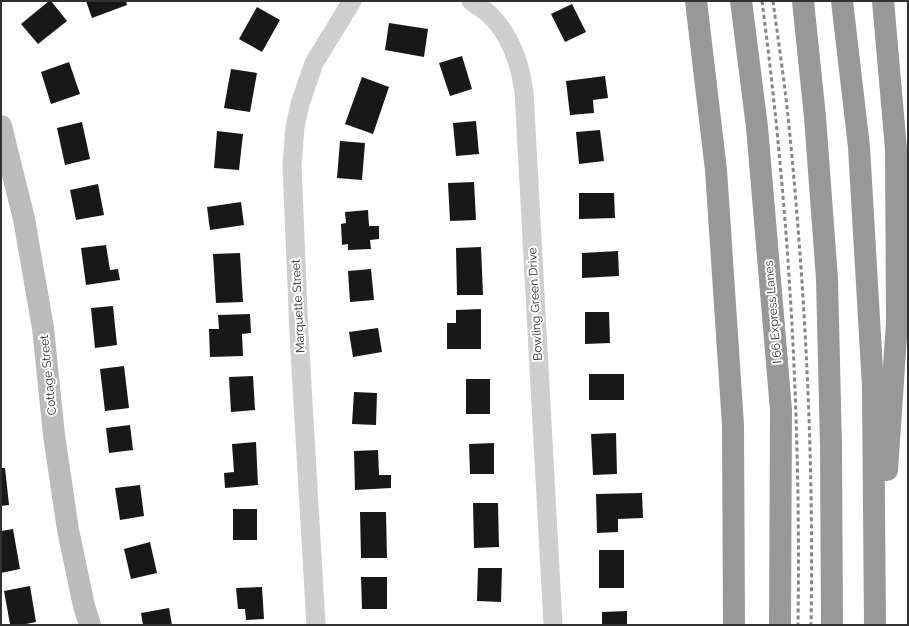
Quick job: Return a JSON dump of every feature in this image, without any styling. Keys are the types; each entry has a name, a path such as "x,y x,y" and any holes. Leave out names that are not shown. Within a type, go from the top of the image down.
{"highway":[{"path":"696,1 716,170 733,425 734,625"},
{"name":"I 66 Express Lanes","path":"741,1 757,127 781,410 780,625"},
{"path":"803,1 815,118 827,279 831,446 832,625"},
{"path":"842,1 859,147 873,380 876,625"},
{"path":"876,625 897,322 896,149 883,1"}],"street":[{"name":"Marquette Street","path":"316,625 300,342 292,165 295,127 300,104 314,64 352,1"},
{"name":"Bowling Green Drive","path":"471,1 499,25 510,42 521,72 524,92 553,625"},
{"name":"Cottage Street","path":"1,126 24,219 43,328 54,435 68,530 84,606 90,625"}],"building":[{"path":"49,1 51,1 67,21 38,44 21,24"},
{"path":"86,1 126,1 127,5 92,18"},
{"path":"572,4 586,32 565,42 551,14"},
{"path":"257,7 280,20 262,52 239,39"},
{"path":"389,23 428,29 424,57 385,50"},
{"path":"462,56 472,89 450,96 439,63"},
{"path":"69,62 80,94 51,104 41,72"},
{"path":"231,69 257,73 250,112 224,108"},
{"path":"605,76 608,98 593,100 594,113 570,115 566,81"},
{"path":"362,77 389,87 373,134 345,124"},
{"path":"476,121 479,154 456,156 453,123"},
{"path":"82,122 90,159 65,165 57,128"},
{"path":"600,130 604,161 579,164 576,132"},
{"path":"217,131 243,134 239,170 214,168"},
{"path":"340,141 365,143 362,180 337,178"},
{"path":"474,182 476,220 450,221 448,183"},
{"path":"98,184 104,215 76,220 70,190"},
{"path":"579,193 614,193 615,218 579,219"},
{"path":"241,202 244,225 210,230 207,207"},
{"path":"368,210 369,226 379,226 379,239 370,240 371,249 348,250 348,244 342,245 341,224 346,223 345,212"},
{"path":"106,245 110,270 118,269 120,280 86,285 81,248"},
{"path":"481,247 483,295 457,295 456,248"},
{"path":"618,251 619,276 582,278 582,253"},
{"path":"240,253 243,302 216,303 213,254"},
{"path":"371,269 374,300 350,302 348,271"},
{"path":"113,306 117,345 95,348 91,308"},
{"path":"481,309 481,349 447,349 447,323 456,323 456,310"},
{"path":"585,312 609,312 610,343 585,344"},
{"path":"250,314 251,333 242,334 243,356 210,357 209,329 219,329 218,315"},
{"path":"378,328 382,352 353,357 349,332"},
{"path":"124,366 129,408 105,411 100,369"},
{"path":"589,374 624,374 624,400 589,400"},
{"path":"253,376 255,410 231,412 229,377"},
{"path":"466,379 490,379 490,414 466,414"},
{"path":"354,392 377,393 376,425 352,424"},
{"path":"130,425 133,450 109,453 106,428"},
{"path":"616,433 617,474 593,475 591,434"},
{"path":"256,442 258,485 225,488 224,473 234,472 232,444"},
{"path":"494,443 494,474 470,474 469,444"},
{"path":"378,450 379,475 391,475 391,488 355,490 354,451"},
{"path":"1,468 5,468 9,505 1,506"},
{"path":"140,485 144,516 120,520 115,488"},
{"path":"642,493 643,518 618,519 618,532 597,533 596,494"},
{"path":"473,503 498,503 499,547 474,548"},
{"path":"233,509 257,509 257,540 233,540"},
{"path":"360,512 386,512 387,558 361,558"},
{"path":"13,529 20,569 1,573 1,531"},
{"path":"150,542 157,573 131,579 124,549"},
{"path":"599,550 624,550 624,588 599,588"},
{"path":"478,568 502,568 501,602 477,601"},
{"path":"361,577 387,577 387,609 362,609"},
{"path":"30,586 36,622 26,624 27,625 6,625 10,624 4,591"},
{"path":"262,587 264,619 246,620 245,609 238,609 236,588"},
{"path":"169,608 172,625 143,625 141,613"},
{"path":"627,611 627,625 602,625 602,612"}],"railway":[{"path":"762,1 779,156 791,312 797,468 798,625"},
{"path":"773,1 788,116 804,306 810,434 812,561 811,625"}]}
